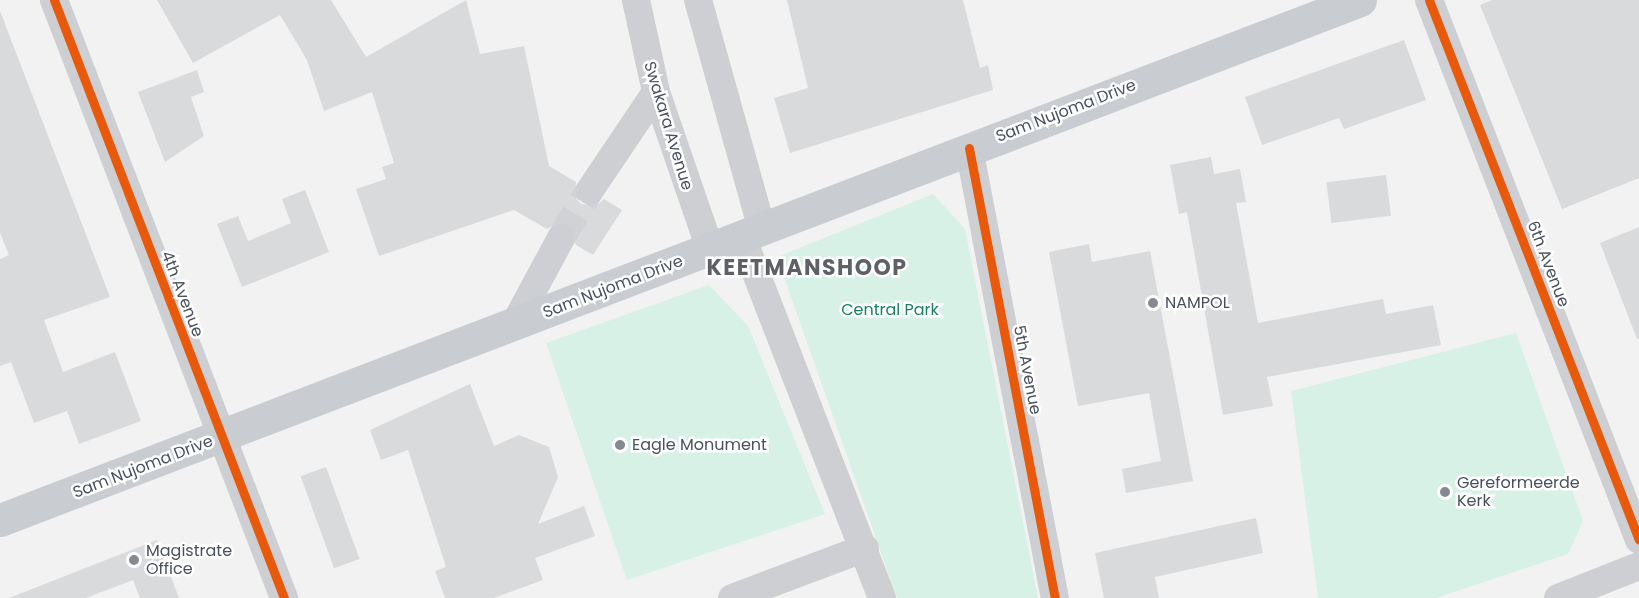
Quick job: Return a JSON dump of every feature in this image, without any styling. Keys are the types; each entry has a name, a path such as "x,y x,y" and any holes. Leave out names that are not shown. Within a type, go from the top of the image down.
{"main road":[{"name":"Sam Nujoma Drive","path":"0,520 221,438 969,148 1360,0"}],"street":[{"name":"4th Avenue","path":"54,0 284,598"},
{"name":"Swakara Avenue","path":"636,0 656,92 710,249"},
{"path":"698,0 752,233 882,598"},
{"name":"6th Avenue","path":"1429,0 1639,540"},
{"path":"590,190 656,92"},
{"name":"5th Avenue","path":"969,148 1055,598"},
{"path":"514,325 561,238"},
{"path":"732,598 865,548"},
{"path":"1558,598 1639,566"}],"green space":[{"name":"Central Park","path":"933,194 965,229 1038,598 897,598 777,257"},
{"path":"709,285 748,326 825,514 627,580 546,343"},
{"path":"1516,333 1583,521 1568,554 1436,598 1318,598 1291,391"}],"building":[{"path":"157,0 331,0 366,57 466,0 480,54 524,46 549,166 576,182 575,197 581,204 597,205 604,199 622,210 593,255 576,245 569,224 560,222 547,229 514,210 379,256 356,189 386,179 382,167 394,163 372,92 324,111 307,60 280,15 193,63"},
{"path":"787,0 963,0 980,68 988,65 993,90 790,153 774,98 808,88"},
{"path":"1492,0 1639,0 1639,178 1562,209 1480,5"},
{"path":"0,11 110,297 44,320 63,372 115,352 141,421 79,444 67,411 34,423 11,362 0,366 0,259 9,255 0,233"},
{"path":"1404,40 1426,100 1344,129 1339,118 1262,145 1245,97"},
{"path":"197,70 204,92 191,97 204,136 165,162 138,92"},
{"path":"1211,157 1214,174 1240,169 1246,202 1236,203 1258,323 1383,299 1386,314 1433,305 1441,345 1267,377 1273,406 1223,415 1187,212 1179,214 1170,165"},
{"path":"1386,175 1391,216 1331,223 1326,182"},
{"path":"305,190 329,252 242,287 217,224 238,216 248,241 291,223 282,199"},
{"path":"1639,227 1639,339 1637,339 1600,243"},
{"path":"1089,244 1092,262 1150,251 1193,481 1126,493 1122,469 1161,461 1149,393 1078,406 1049,252"},
{"path":"470,384 494,446 519,435 549,447 558,477 538,524 584,506 595,536 535,558 543,580 494,598 445,598 435,571 446,567 408,450 381,460 370,430"},
{"path":"326,467 360,559 334,568 301,476"},
{"path":"1256,518 1263,553 1155,577 1159,598 1104,598 1095,553"},
{"name":"Magistrate Office","path":"157,540 179,598 140,598 133,580 86,598 9,598"}],"tunnel":[{"path":"561,238 590,190"}],"cycle path":[{"path":"54,0 284,598"},
{"path":"1429,0 1639,540"},
{"path":"969,148 1055,598"}],"place":[{"name":"NAMPOL","path":"1153,303"},
{"name":"Eagle Monument","path":"620,445"},
{"name":"Gereformeerde Kerk","path":"1445,492"},
{"name":"Magistrate Office","path":"134,560"}],"district":[{"name":"KEETMANSHOOP","path":"807,268"}]}
